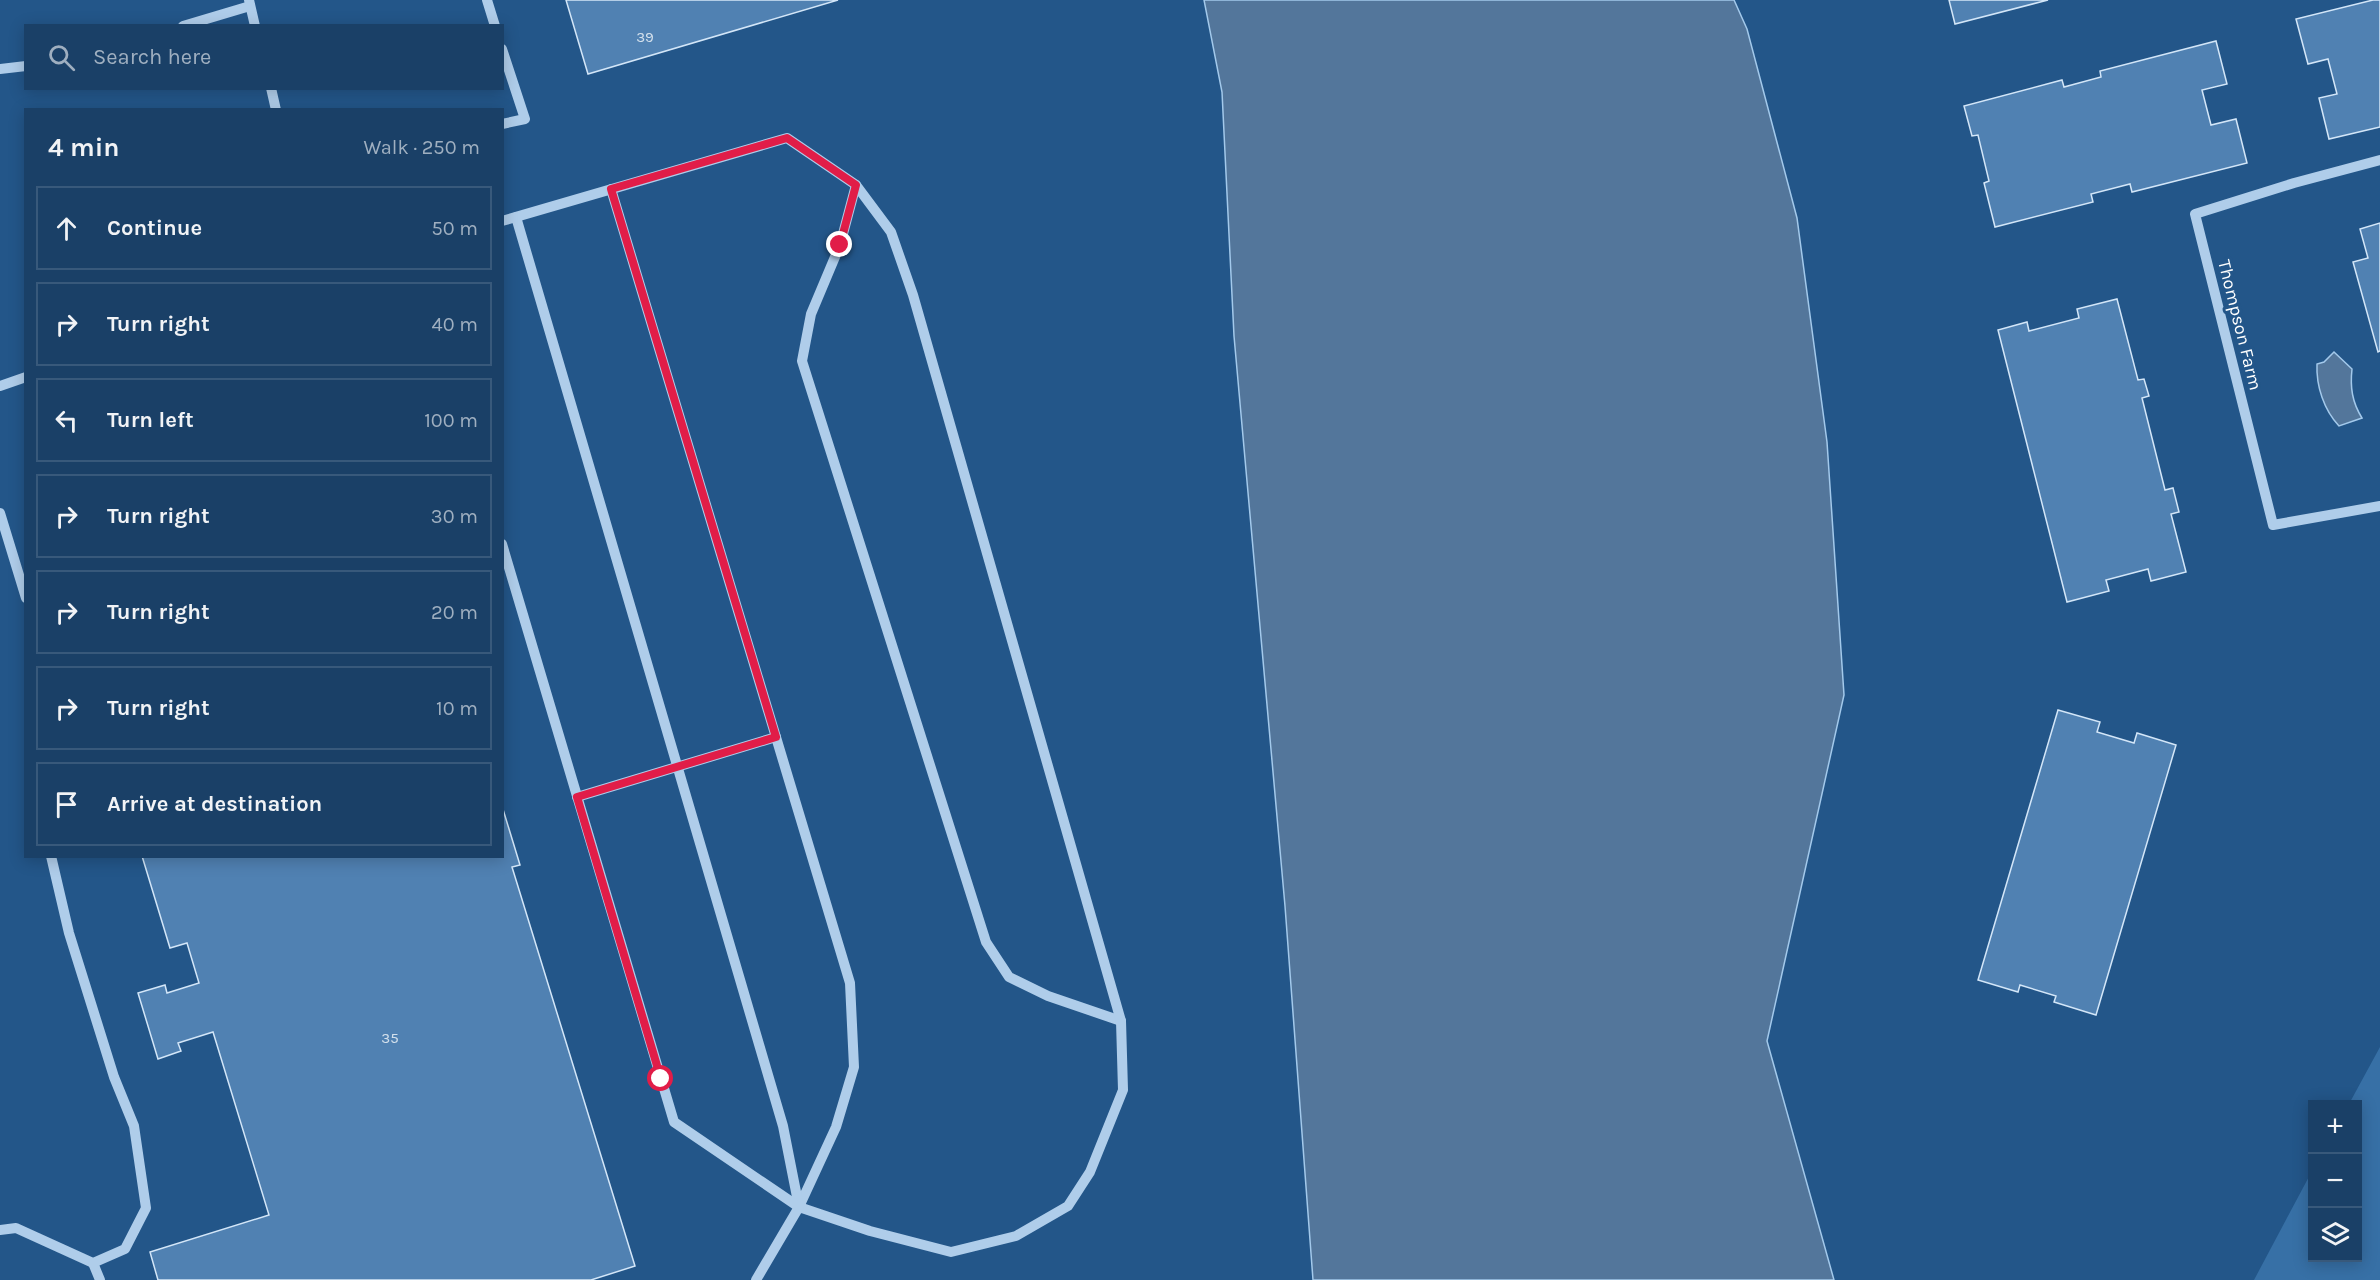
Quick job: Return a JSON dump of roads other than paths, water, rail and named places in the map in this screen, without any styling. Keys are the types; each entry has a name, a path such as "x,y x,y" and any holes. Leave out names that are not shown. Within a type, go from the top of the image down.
{"street":[{"path":"487,0 494,24"},
{"path":"189,24 250,3 255,24"},
{"path":"504,55 525,119 504,124"},
{"path":"0,69 24,66"},
{"path":"271,90 276,108"},
{"path":"504,221 787,138 856,185 891,232 914,295 1121,1021 1123,1090 1090,1172 1068,1206 1016,1236 951,1252 870,1231 799,1207 720,1156 674,1122 504,551"},
{"name":"Thompson Farm","path":"2380,160 2195,214 2273,525 2380,506"},
{"path":"856,185 840,245 811,314 802,361 939,794 986,942 1009,977 1048,996 1121,1021"},
{"path":"611,189 850,983 854,1067 836,1127 799,1207 756,1280"},
{"path":"516,217 783,1126 799,1207"},
{"path":"0,386 24,378"},
{"path":"0,513 24,591"},
{"path":"577,797 776,737"},
{"path":"51,858 69,933 114,1077 134,1126 146,1208 125,1249 93,1263"},
{"path":"0,1230 16,1228 93,1263 100,1280"}]}
